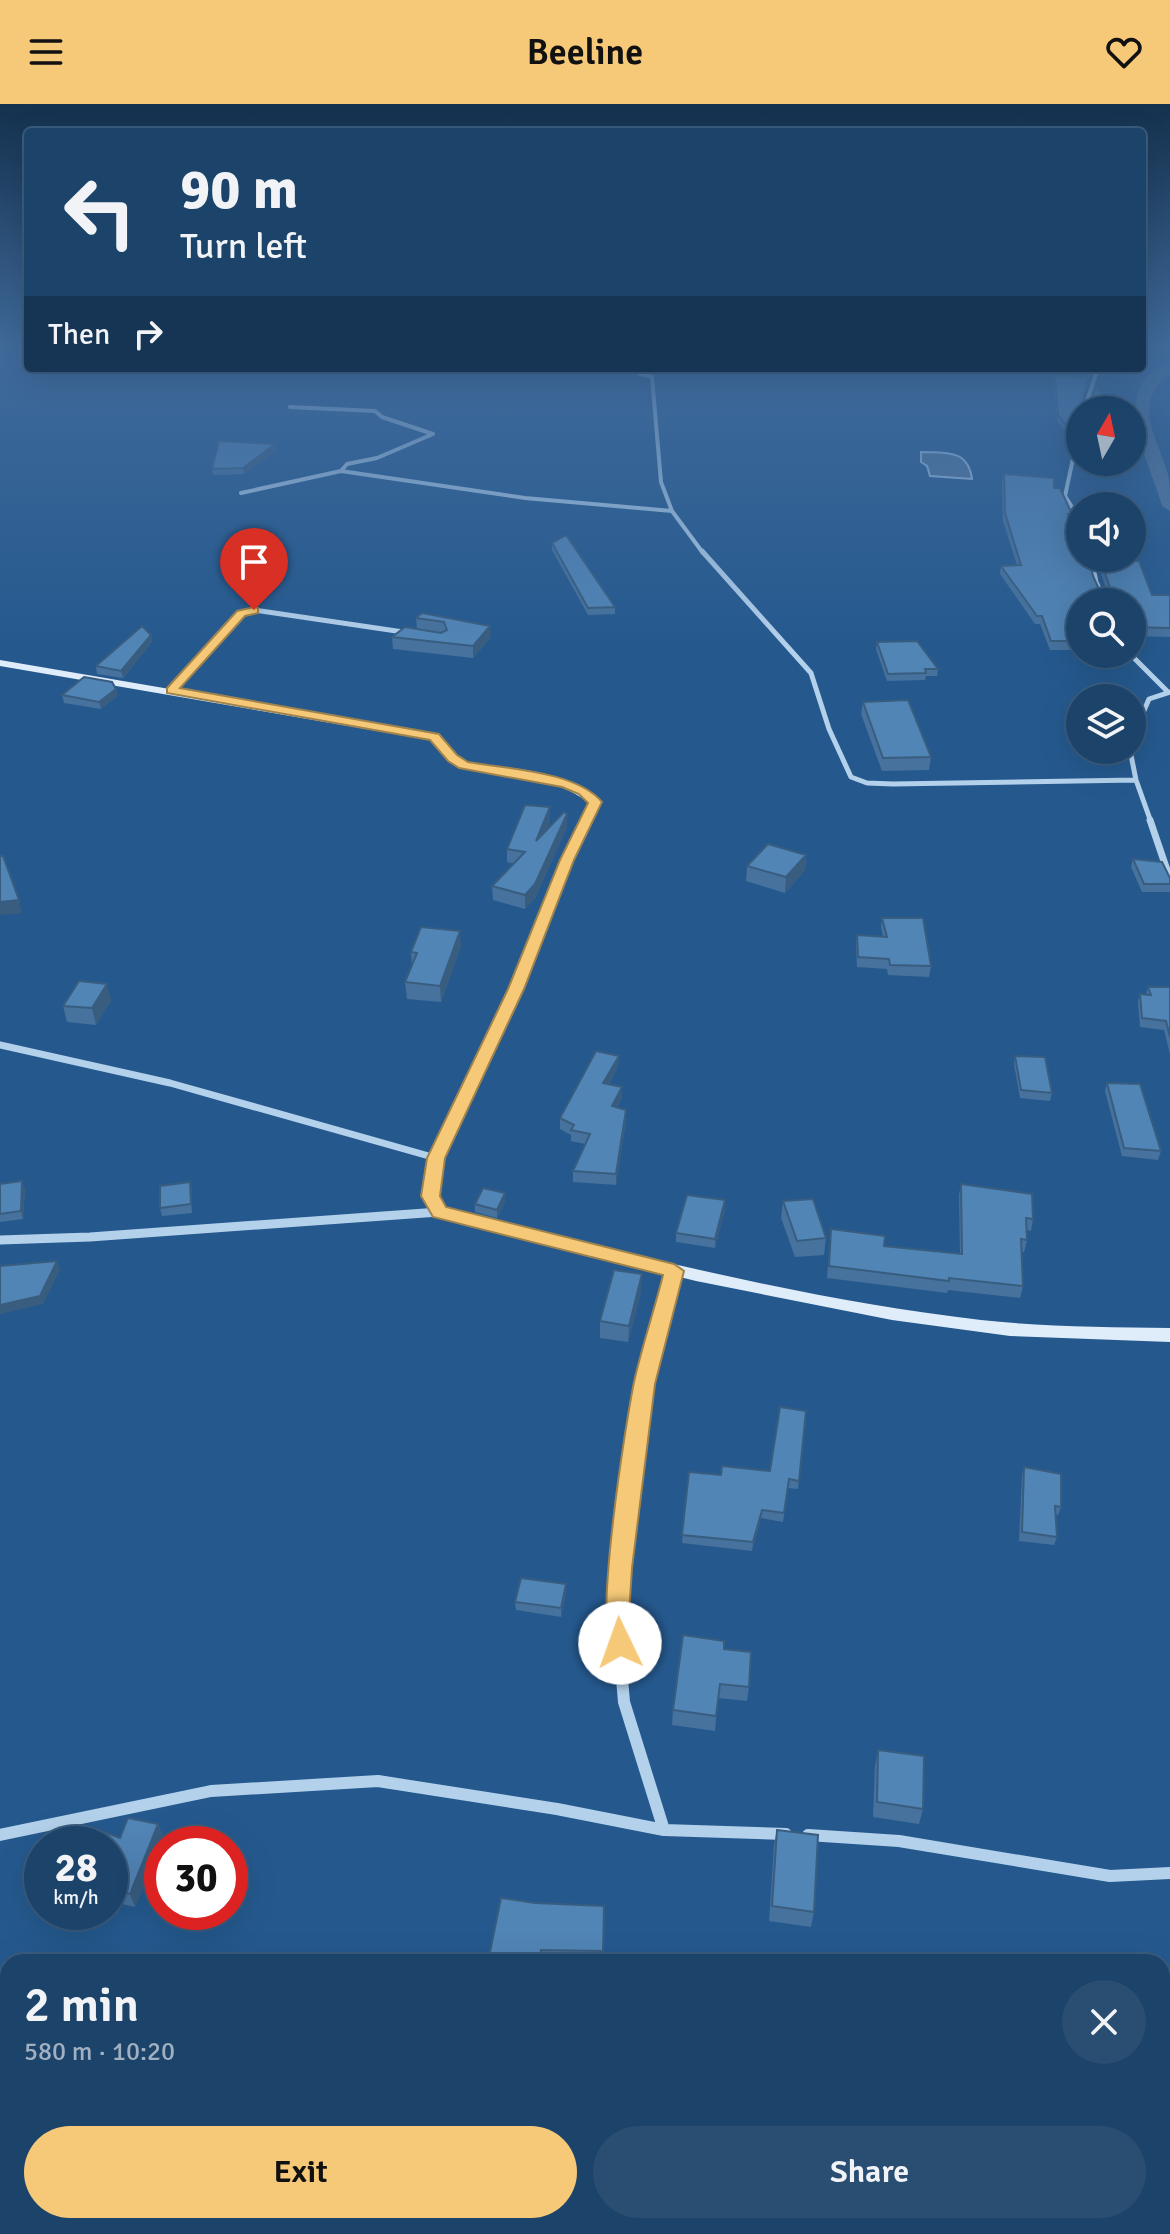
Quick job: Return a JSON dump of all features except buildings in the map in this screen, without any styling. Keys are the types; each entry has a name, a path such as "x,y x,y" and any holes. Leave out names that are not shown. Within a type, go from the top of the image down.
{"main road":[{"path":"0,663 434,737 452,758 464,765 566,784 583,791 595,802 567,860 516,989 436,1158 431,1196 439,1212 674,1271 958,1323 1071,1334 1170,1335"}],"street":[{"path":"341,471 347,464 377,458 403,446"},
{"path":"658,446 661,482 672,511 705,556 811,673 829,729 851,777 867,783 893,784 1136,780"},
{"path":"241,493 341,471 525,498 672,511"},
{"path":"1066,498 1069,476"},
{"path":"171,691 241,614 254,610 413,634"},
{"path":"1144,668 1169,692 1149,699 1146,706"},
{"path":"1133,764 1170,879"},
{"path":"0,1045 170,1083 436,1158"},
{"path":"0,1240 90,1237 439,1212"},
{"path":"664,1830 624,1702 617,1614 644,1384 674,1271"},
{"path":"0,1835 211,1791 378,1781 557,1809 664,1830 899,1841 1110,1876 1170,1873"}],"water":[{"path":"921,452 947,453 961,458 970,469 972,479 930,476 927,466 921,462"}],"waterway":[{"path":"1149,446 1170,506"}],"route":[{"path":"254,610 241,614 171,691 434,737 452,758 464,765 566,784 583,791 595,802 567,860 516,989 436,1158 431,1196 439,1212 674,1271 644,1384 620,1568 617,1614 620,1643"}]}
